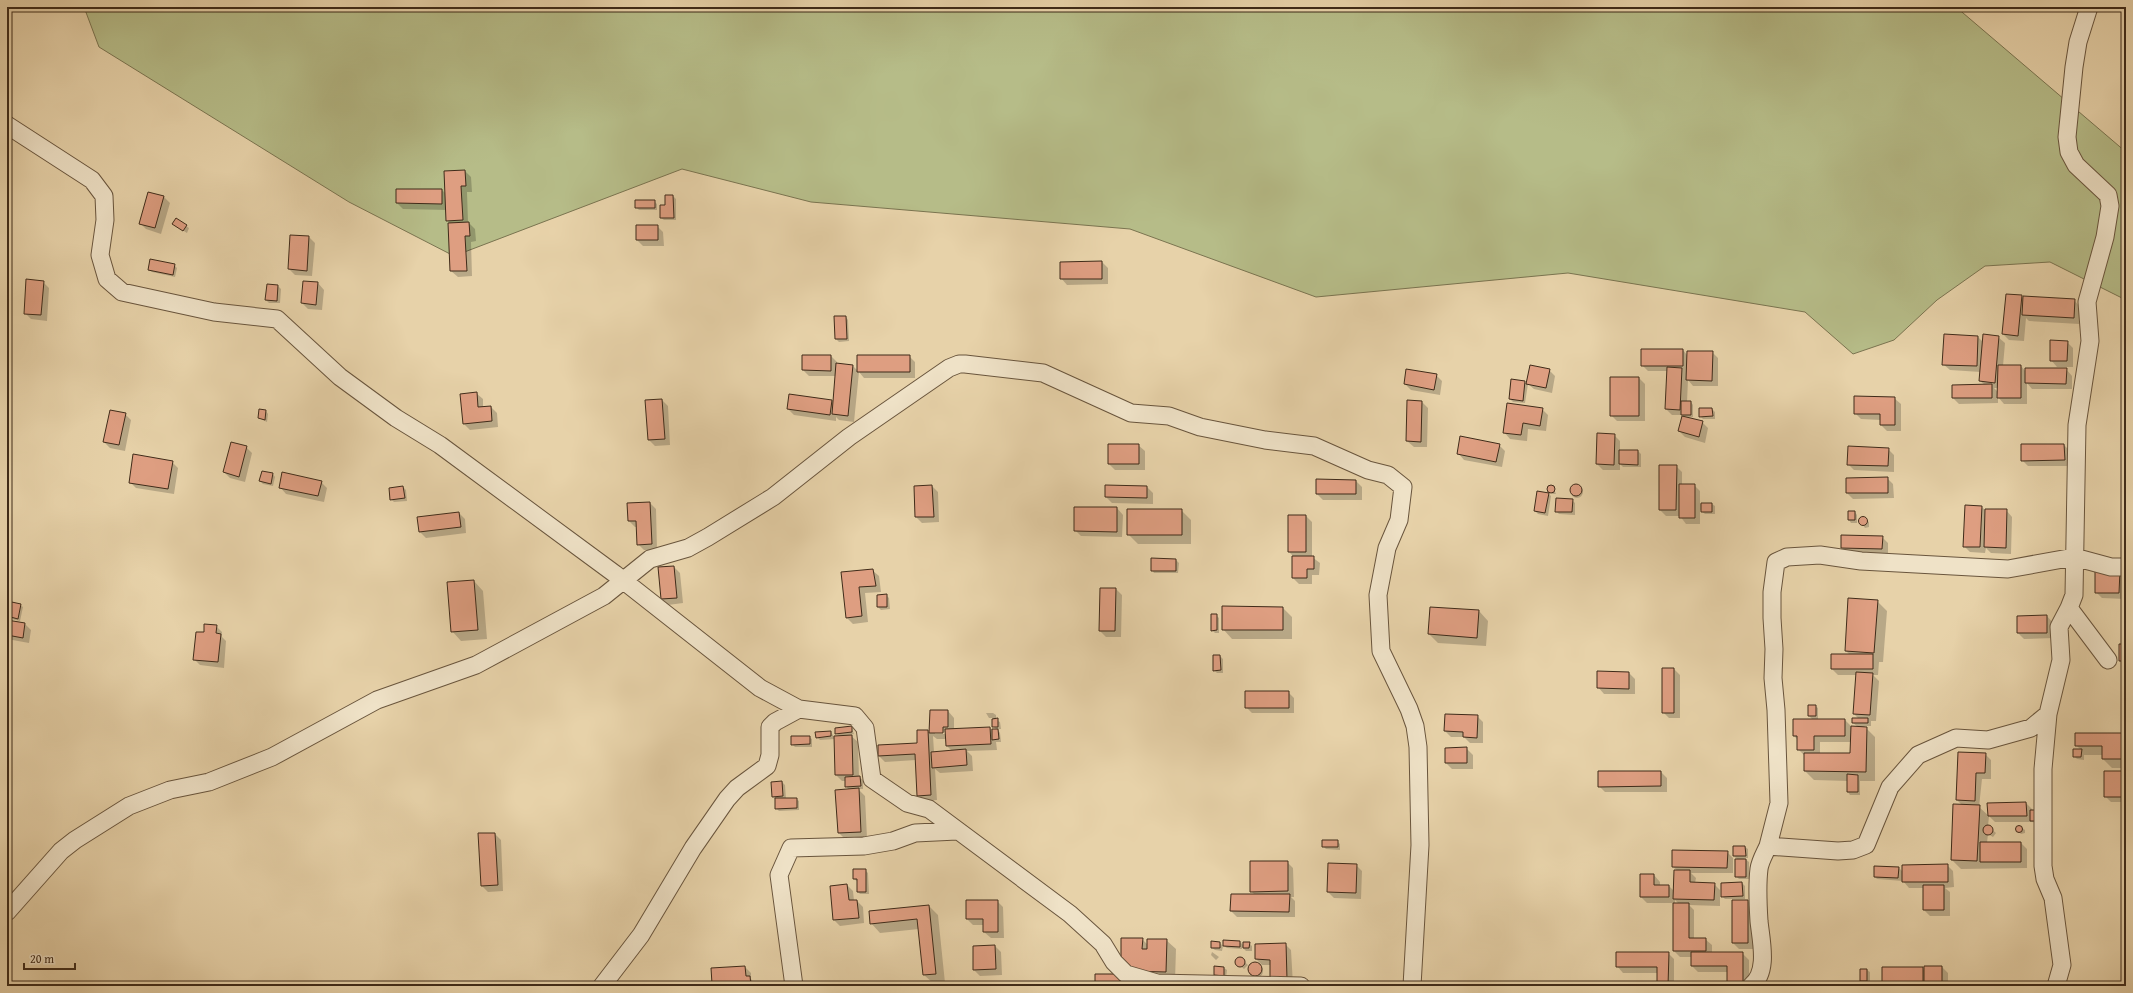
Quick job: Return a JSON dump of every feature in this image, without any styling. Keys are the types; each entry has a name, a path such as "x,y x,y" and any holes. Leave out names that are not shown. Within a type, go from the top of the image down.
{"street":[{"path":"2056,986 2062,965 2053,898 2045,879 2043,856 2044,769 2048,714 2061,660 2059,627 2070,608 2074,595 2077,425 2090,341 2087,302 2105,237 2110,206 2108,195 2076,165 2069,152 2067,137 2078,42 2089,7"},
{"path":"7,125 92,180 104,196 105,220 100,255 107,278 122,292 214,312 277,319 340,377 396,418 440,445 623,580 760,688 799,709 855,716 865,728 872,779 907,804 929,809 1070,914 1103,944 1114,962 1126,974 1157,983 1301,986"},
{"path":"7,912 70,844 129,806 170,790 209,782 272,757 377,700 476,665 604,596 650,559 688,548 708,538 773,497 849,437 949,368 958,364 1014,368 1043,373 1131,413 1169,416 1200,427 1265,440 1314,446 1362,466 1368,470 1388,475 1403,487 1399,520 1386,548 1378,595 1381,651 1409,709 1415,726 1418,747 1420,845 1412,986"},
{"path":"1751,986 1755,983 1761,966 1759,868 1768,846 1779,804 1773,678 1774,649 1772,618 1772,592 1776,562 1787,557 1820,555 1861,561 2008,569 2074,557 2112,567 2126,567"},
{"path":"604,596 647,599"},
{"path":"2070,608 2108,660"},
{"path":"602,986 641,936 693,848 727,799 737,788 766,766 770,755 770,727 775,722 799,709"},
{"path":"1768,846 1838,851 1853,850 1866,845 1890,787 1918,755 1956,738 1988,740 2031,728 2048,714"},
{"path":"794,986 779,875 791,848 864,846 893,841 915,833 957,831"}],"green space":[{"path":"84,7 1956,7 2126,152 2126,300 2050,262 1985,266 1937,300 1894,340 1853,354 1805,312 1568,273 1316,297 1130,229 811,202 682,169 454,256 349,202 99,47"}],"building":[{"path":"465,170 466,186 461,186 463,220 446,221 444,171"},
{"path":"396,189 442,189 442,204 396,203"},
{"path":"148,192 164,196 155,228 139,224"},
{"path":"665,195 673,195 674,218 660,218 660,205 665,205"},
{"path":"635,200 655,200 655,208 635,208"},
{"path":"176,218 187,225 183,231 172,224"},
{"path":"469,222 470,236 465,236 467,271 450,271 448,223"},
{"path":"636,225 658,225 658,240 636,240"},
{"path":"290,235 309,236 307,271 288,269"},
{"path":"150,259 175,264 173,275 148,270"},
{"path":"1102,261 1102,279 1060,279 1060,262"},
{"path":"26,279 44,281 41,315 24,314"},
{"path":"303,281 318,282 316,305 301,303"},
{"path":"267,284 278,285 277,301 265,300"},
{"path":"2006,294 2022,295 2018,336 2002,334"},
{"path":"2023,296 2075,299 2074,318 2022,315"},
{"path":"834,316 846,316 847,339 835,339"},
{"path":"1944,334 1978,336 1977,366 1942,365"},
{"path":"1983,334 1999,336 1995,383 1979,381"},
{"path":"2050,340 2068,341 2067,361 2050,361"},
{"path":"1641,349 1683,349 1683,366 1641,366"},
{"path":"1687,351 1713,351 1712,381 1686,380"},
{"path":"802,355 831,355 831,371 802,370"},
{"path":"857,355 910,355 910,372 857,372"},
{"path":"836,363 853,365 848,416 832,414"},
{"path":"1530,365 1550,369 1546,388 1526,384"},
{"path":"1998,365 2021,365 2021,398 1997,398"},
{"path":"1667,367 1682,368 1680,410 1665,409"},
{"path":"2025,368 2067,368 2066,384 2025,383"},
{"path":"1406,369 1437,374 1434,390 1404,384"},
{"path":"1610,377 1639,377 1639,416 1610,416"},
{"path":"1511,379 1525,381 1523,401 1509,399"},
{"path":"1992,384 1992,398 1952,398 1952,385"},
{"path":"477,392 478,407 491,406 492,421 463,424 460,394"},
{"path":"789,394 832,400 830,415 787,409"},
{"path":"1854,396 1895,397 1895,425 1880,425 1880,414 1854,414"},
{"path":"662,399 665,439 648,440 645,400"},
{"path":"1407,400 1422,401 1421,442 1406,441"},
{"path":"1681,401 1691,401 1691,415 1681,415"},
{"path":"1507,403 1543,408 1540,426 1523,423 1521,435 1503,433"},
{"path":"1699,408 1712,408 1713,416 1699,417"},
{"path":"259,409 266,410 265,420 258,418"},
{"path":"110,410 126,413 119,445 103,442"},
{"path":"1682,416 1703,421 1699,437 1678,431"},
{"path":"1597,433 1615,434 1614,465 1596,464"},
{"path":"1460,436 1500,444 1496,462 1457,454"},
{"path":"231,442 247,446 239,477 223,472"},
{"path":"1108,444 1139,444 1139,464 1108,464"},
{"path":"2021,444 2064,444 2065,460 2021,461"},
{"path":"1848,446 1889,448 1888,466 1847,465"},
{"path":"1619,450 1638,450 1638,465 1619,464"},
{"path":"133,454 173,461 168,489 129,483"},
{"path":"1659,465 1677,465 1676,510 1659,510"},
{"path":"262,471 273,473 271,484 259,481"},
{"path":"282,472 322,481 318,496 279,488"},
{"path":"1888,477 1888,493 1846,493 1846,478"},
{"path":"1316,479 1356,480 1356,494 1316,494"},
{"path":"1574,484 1578,484 1582,490 1578,496 1574,496 1570,492 1570,488"},
{"path":"1679,484 1695,484 1695,518 1679,518"},
{"path":"932,485 934,517 915,517 914,486"},
{"path":"1105,485 1147,486 1147,498 1105,497"},
{"path":"1551,485 1554,486 1554,492 1551,493 1548,492 1547,489 1548,486"},
{"path":"403,486 405,498 390,500 389,488"},
{"path":"1537,491 1549,493 1545,513 1534,511"},
{"path":"1556,498 1573,499 1572,512 1555,512"},
{"path":"650,502 652,544 637,545 636,521 628,521 627,503"},
{"path":"1701,503 1712,503 1712,512 1701,512"},
{"path":"1965,505 1982,506 1980,547 1963,547"},
{"path":"1074,507 1117,507 1117,532 1074,531"},
{"path":"1127,509 1182,509 1182,535 1127,535"},
{"path":"1985,509 2007,509 2006,548 1984,547"},
{"path":"1848,511 1855,511 1855,520 1848,520"},
{"path":"459,512 461,527 419,532 417,517"},
{"path":"1288,515 1306,515 1306,552 1288,552"},
{"path":"1861,517 1865,517 1867,521 1865,525 1861,525 1859,523 1859,519"},
{"path":"1841,535 1883,536 1882,549 1841,548"},
{"path":"1292,556 1314,556 1314,569 1307,569 1307,578 1292,578"},
{"path":"1151,558 1176,559 1176,571 1151,571"},
{"path":"674,566 677,598 661,599 658,567"},
{"path":"873,569 876,586 859,587 862,616 846,618 841,572"},
{"path":"2095,570 2120,570 2119,593 2095,593"},
{"path":"474,580 478,630 451,632 447,582"},
{"path":"1100,588 1116,588 1115,631 1099,631"},
{"path":"887,594 887,607 877,607 877,595"},
{"path":"1848,598 1878,600 1874,653 1845,651"},
{"path":"7,601 21,604 18,619 7,616"},
{"path":"1222,606 1283,607 1283,630 1222,630"},
{"path":"1430,607 1479,610 1477,638 1428,634"},
{"path":"1211,614 1217,614 1217,630 1211,631"},
{"path":"2047,615 2047,633 2017,633 2017,616"},
{"path":"7,620 25,623 23,638 7,635"},
{"path":"204,624 217,625 216,633 221,634 218,662 193,660 196,632 204,632"},
{"path":"2119,644 2126,644 2126,661 2119,661"},
{"path":"1831,654 1873,654 1873,669 1831,669"},
{"path":"1213,655 1220,655 1221,670 1213,671"},
{"path":"1662,668 1674,668 1674,713 1662,713"},
{"path":"1597,671 1629,672 1629,689 1597,688"},
{"path":"1856,672 1873,673 1870,715 1853,714"},
{"path":"1245,691 1289,691 1289,708 1245,708"},
{"path":"1808,705 1816,705 1816,716 1808,716"},
{"path":"930,710 948,710 948,727 943,727 943,733 929,733"},
{"path":"1445,714 1478,715 1477,738 1463,737 1463,732 1444,731"},
{"path":"998,718 998,727 992,727 992,719"},
{"path":"1852,718 1868,718 1868,723 1852,723"},
{"path":"1793,719 1845,719 1845,736 1814,736 1814,750 1797,750 1797,736 1793,736"},
{"path":"852,726 852,732 835,734 835,728"},
{"path":"1851,726 1867,727 1866,772 1804,771 1804,753 1850,753"},
{"path":"990,727 991,744 946,746 945,729"},
{"path":"992,729 998,729 999,739 992,740"},
{"path":"917,730 928,730 931,795 917,796 915,754 878,756 878,745 917,743"},
{"path":"831,731 831,736 816,738 815,732"},
{"path":"2075,733 2126,733 2126,759 2102,759 2102,746 2075,746"},
{"path":"852,735 853,775 835,775 834,736"},
{"path":"791,736 810,736 810,744 791,745"},
{"path":"1467,747 1467,763 1445,763 1445,748"},
{"path":"966,749 967,765 932,768 931,752"},
{"path":"2073,749 2082,749 2081,757 2073,757"},
{"path":"1958,752 1986,753 1985,773 1976,773 1975,801 1956,800"},
{"path":"1598,771 1661,771 1661,786 1598,787"},
{"path":"2104,771 2126,771 2126,797 2104,797"},
{"path":"1847,774 1858,775 1858,792 1847,792"},
{"path":"860,776 861,786 845,787 845,777"},
{"path":"782,781 783,796 772,797 771,782"},
{"path":"859,788 861,832 838,833 835,790"},
{"path":"775,798 797,798 797,808 775,809"},
{"path":"2026,802 2027,816 1988,816 1987,803"},
{"path":"1953,804 1980,805 1977,861 1951,860"},
{"path":"2030,810 2035,810 2036,821 2030,821"},
{"path":"1988,825 1993,830 1988,835 1983,830"},
{"path":"2019,825 2022,826 2022,832 2019,833 2016,832 2015,829 2016,826"},
{"path":"478,833 495,833 498,885 481,886"},
{"path":"1322,840 1338,840 1338,847 1322,847"},
{"path":"1980,842 2021,842 2021,862 1980,862"},
{"path":"1733,846 1745,846 1746,856 1733,856"},
{"path":"1672,850 1728,851 1727,868 1672,867"},
{"path":"1735,859 1746,859 1746,877 1735,877"},
{"path":"1250,861 1288,861 1288,891 1250,892"},
{"path":"1328,863 1357,864 1356,893 1327,892"},
{"path":"1948,864 1948,882 1902,882 1902,865"},
{"path":"1874,866 1899,867 1898,878 1874,877"},
{"path":"853,869 866,869 866,892 857,892 857,879 853,879"},
{"path":"1674,870 1690,870 1690,882 1715,883 1714,900 1673,899"},
{"path":"1640,874 1654,874 1654,885 1669,885 1669,897 1640,897"},
{"path":"1742,882 1743,896 1721,897 1721,883"},
{"path":"847,884 849,900 857,900 859,918 833,920 830,886"},
{"path":"1923,885 1944,885 1944,910 1923,910"},
{"path":"1231,894 1290,894 1289,912 1230,911"},
{"path":"966,900 998,900 998,932 983,932 983,919 966,919"},
{"path":"1732,900 1748,900 1748,943 1732,943"},
{"path":"1673,903 1689,903 1689,938 1706,938 1706,951 1673,951"},
{"path":"929,905 936,974 923,975 917,919 870,924 869,911"},
{"path":"1121,938 1143,938 1142,949 1147,949 1147,939 1167,939 1166,972 1127,971 1121,965"},
{"path":"1223,940 1240,941 1240,947 1223,946"},
{"path":"1211,941 1220,942 1220,948 1211,948"},
{"path":"1243,942 1250,942 1249,948 1243,948"},
{"path":"1286,943 1287,979 1270,978 1270,960 1255,959 1255,944"},
{"path":"995,945 996,969 973,970 973,946"},
{"path":"1616,952 1669,952 1668,986 1657,986 1657,967 1616,967"},
{"path":"1691,952 1743,952 1743,984 1727,984 1727,966 1691,966"},
{"path":"1238,957 1242,957 1244,958 1244,966 1238,967 1235,964 1235,960"},
{"path":"1255,962 1260,964 1262,969 1260,974 1255,976 1250,974 1248,969 1250,964"},
{"path":"745,966 746,976 750,976 751,986 706,986 706,984 712,984 711,968"},
{"path":"1214,966 1224,967 1224,976 1214,975"},
{"path":"1924,966 1942,966 1942,986 1924,986"},
{"path":"1882,967 1923,967 1923,984 1882,984"},
{"path":"1860,969 1867,969 1867,981 1860,981"},
{"path":"1095,974 1120,974 1120,986 1095,986"}]}
